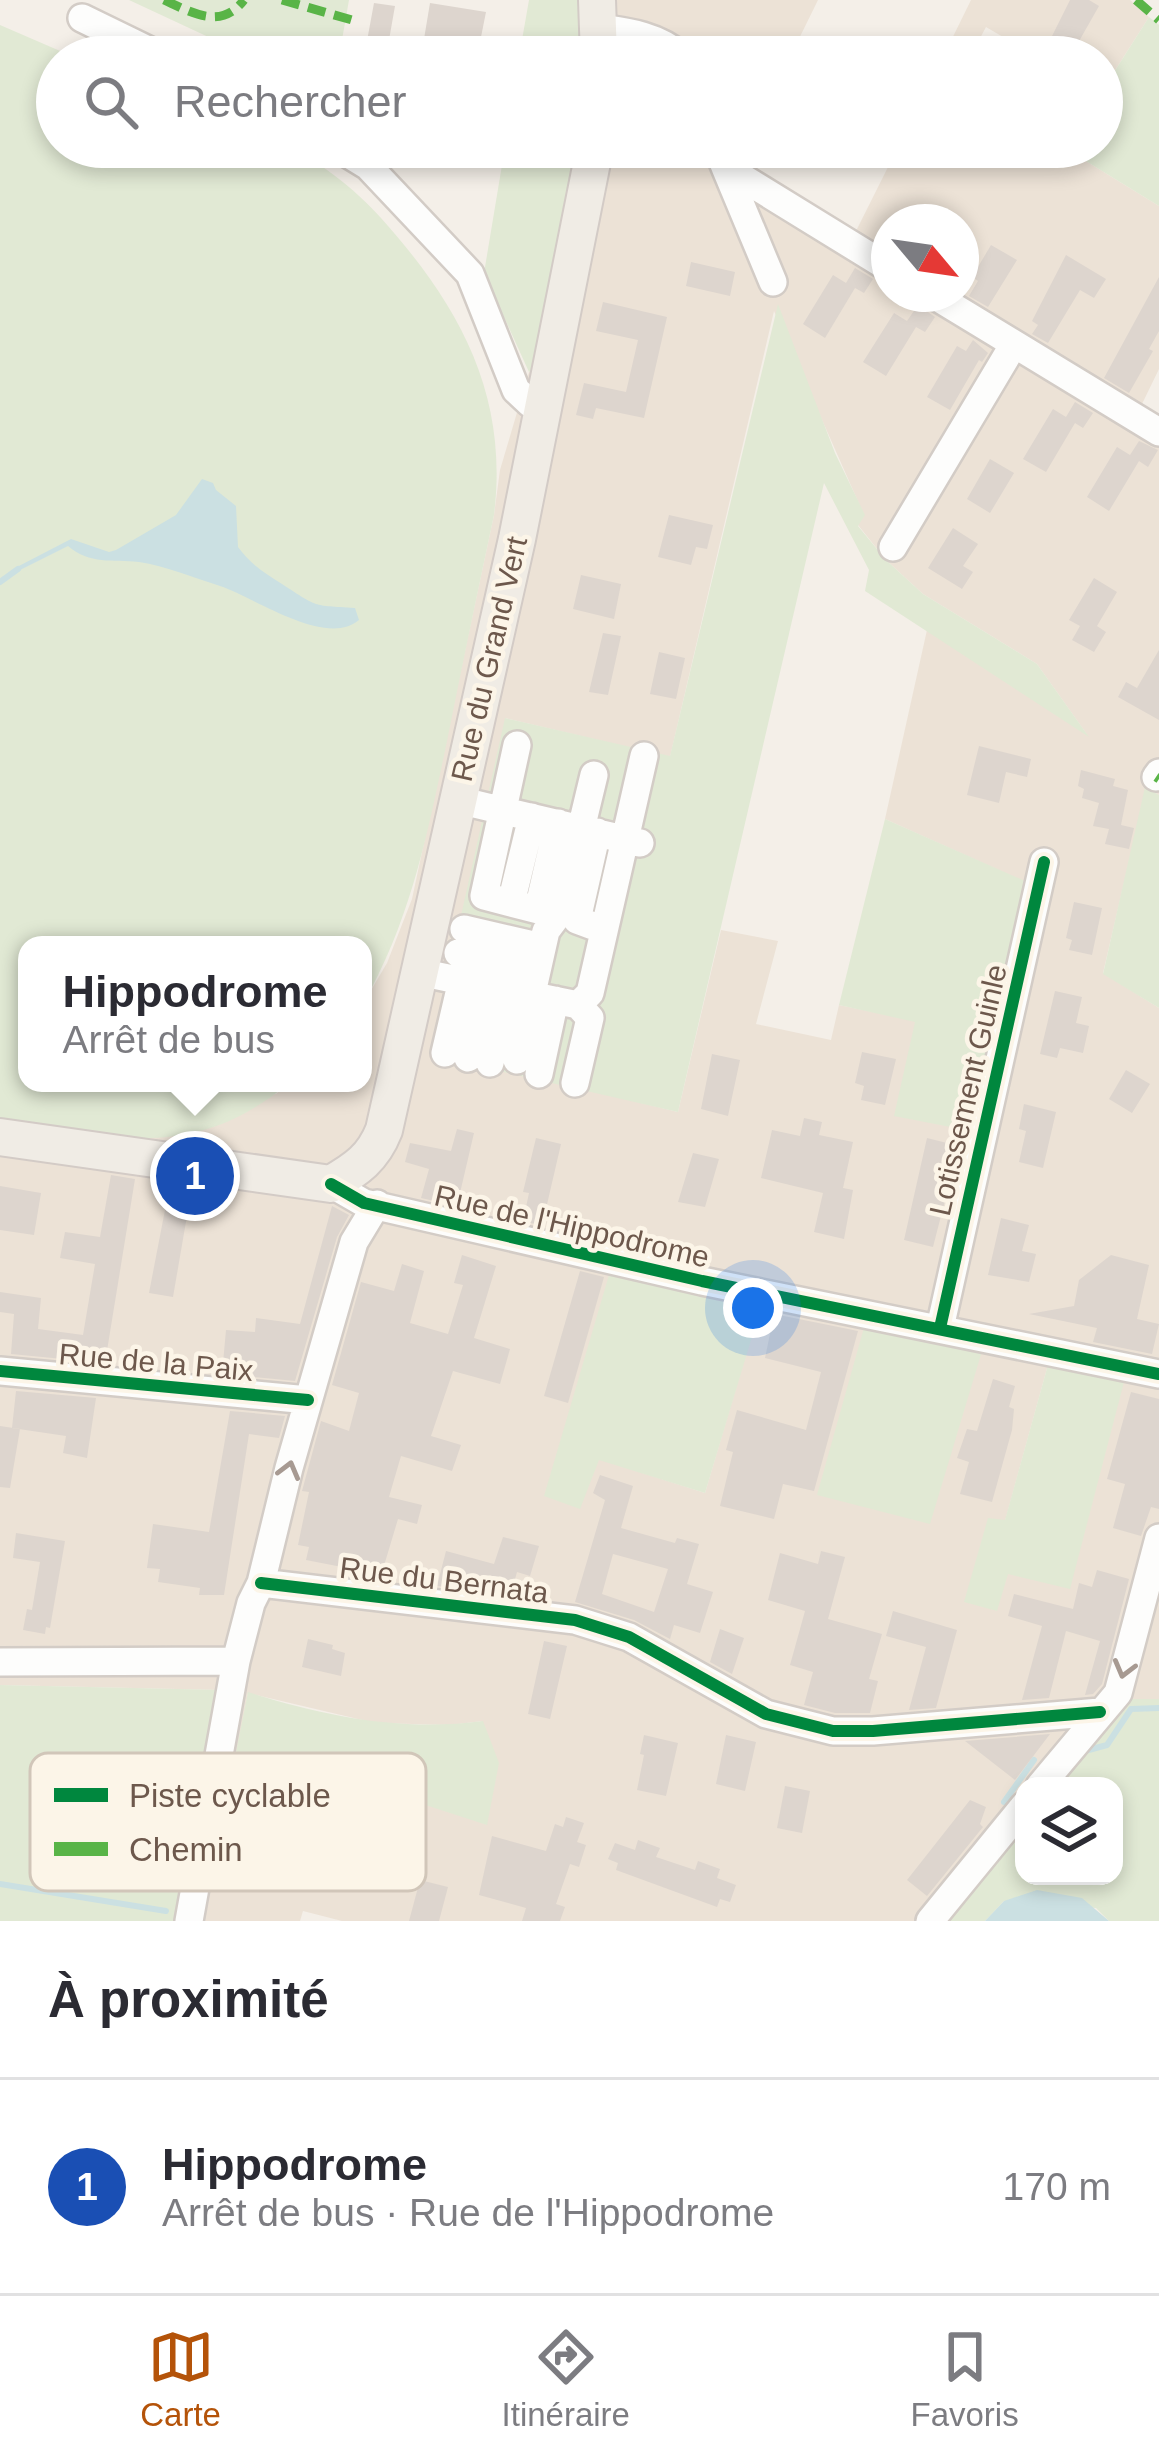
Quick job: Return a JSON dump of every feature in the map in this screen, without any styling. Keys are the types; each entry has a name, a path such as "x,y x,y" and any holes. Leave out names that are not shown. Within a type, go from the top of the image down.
{"main road":[{"name":"Rue du Grand Vert","path":"364,1165 384,1130 544,408 591,168"},
{"name":"Rue de l'Hippodrome","path":"0,1137 331,1184"},
{"path":"331,1184 364,1165"}],"street":[{"path":"82,18 119,36"},
{"path":"598,28 642,36"},
{"path":"370,168 470,274 516,390 544,408"},
{"path":"725,168 772,282"},
{"path":"738,168 871,256"},
{"path":"962,312 1159,432"},
{"path":"893,547 1014,344"},
{"path":"517,745 484,896 511,903 587,830 652,757"},
{"path":"514,1067 519,960 587,830 594,775"},
{"path":"458,800 587,830"},
{"path":"519,960 590,993 614,927 587,830"},
{"name":"Lotissement Guinle","path":"940,1328 1044,862"},
{"path":"419,972 519,960 614,927"},
{"path":"514,1067 519,960"},
{"path":"514,1067 590,1018 519,960"},
{"path":"219,1753 236,1661 308,1400 354,1242 377,1204 376,1180 364,1165"},
{"name":"Rue de l'Hippodrome","path":"331,1184 350,1198 702,1281 1159,1373"},
{"name":"Rue de la Paix","path":"0,1371 308,1400"},
{"path":"1047,1777 1118,1693 1159,1538"},
{"name":"Rue du Bernata","path":"261,1583 574,1620 629,1637 766,1714 833,1731 1100,1712"},
{"path":"0,1662 236,1661"},
{"path":"930,1921 1015,1817"},
{"path":"189,1921 194,1891"}],"shaded area":[{"path":"581,0 818,0 800,36 582,36"},
{"path":"971,0 1130,0 1149,17 1123,58 1123,36 1001,36 986,27 981,36 953,36"},
{"path":"574,168 742,168 855,233 888,168 1097,168 1159,206 1159,369 1142,404 1159,416 1159,795 1146,788 1103,973 1159,1008 1159,1699 1130,1699 1065,1777 1015,1777 1015,1836 945,1921 342,1921 303,1911 300,1921 175,1921 181,1891 426,1891 426,1753 375,1753 483,1721 375,1723 248,1693 237,1752 242,1753 210,1753 223,1690 0,1685 0,1121 278,1092 372,1092 372,989 412,899 500,470 529,372 537,368 566,234","holes":["774,311 864,515 858,525 886,560 923,594 1037,664 1086,733 927,630 885,819 1025,882 916,1021 839,1005 831,1040 756,1024 778,941 721,930 678,1112 588,1090 505,718 670,757","759,1310 705,1493 599,1459","1049,1361 996,1611 988,1519 1005,1521"]},
{"path":"202,479 213,483 236,506 238,547 253,564 310,601 355,608 359,620 345,627 310,625 180,572 139,562 93,559 68,546 20,570 15,568 71,539 109,552 116,550 176,515"},
{"path":"1037,1890 1082,1898 1109,1921 985,1921 1004,1901"}],"green space":[{"path":"129,0 349,0 343,36 206,36"},
{"path":"529,0 581,0 582,36 523,36"},
{"path":"1149,17 1159,25 1159,206 1097,168 1123,168 1123,58"},
{"path":"0,25 36,41 36,168 323,168 347,185 409,251 455,318 485,391 497,471 494,515 432,810 416,876 372,987 372,936 18,936 18,1092 277,1092 219,1125 185,1135 116,1137 0,1121"},
{"path":"502,168 574,168 566,234 537,368 529,372 484,273"},
{"path":"778,304 835,453 865,515 858,526 923,594 1037,664 1089,737 865,591 869,570 824,483 678,1112 430,1055 505,718 670,756"},
{"path":"1145,787 1159,795 1159,1008 1103,974"},
{"path":"885,819 1025,881 971,1131 894,1116 915,1022 839,1005"},
{"path":"609,1275 760,1310 705,1493 599,1460 580,1509 544,1496"},
{"path":"865,1324 982,1351 930,1524 817,1495"},
{"path":"1049,1361 1124,1382 1070,1589 1008,1574 997,1611 964,1602 988,1518 1005,1520"},
{"path":"0,1685 223,1690 210,1753 30,1753 30,1891 181,1891 175,1921 0,1921"},
{"path":"248,1692 364,1720 483,1721 499,1763 487,1825 426,1805 426,1753 236,1752"},
{"path":"1130,1699 1159,1699 1159,1921 1109,1921 1096,1908 1004,1901 985,1921 945,1921 1015,1836 1015,1885 1123,1885 1123,1777 1065,1777"}],"building":[{"path":"1070,0 1089,0 1099,6 1082,36 1052,36"},
{"path":"374,3 395,6 390,36 368,36"},
{"path":"430,3 486,12 481,36 424,36"},
{"path":"991,245 1017,260 988,307 979,302 979,265"},
{"path":"1066,255 1106,279 1094,298 1080,290 1048,343 1032,334 1038,325 1032,321"},
{"path":"691,262 735,272 730,296 686,286"},
{"path":"855,268 871,278 864,293 855,288 825,338 803,324 833,275 846,283"},
{"path":"1159,277 1159,331 1129,393 1104,378"},
{"path":"603,302 667,317 644,418 596,408 593,419 576,415 584,383 626,392 638,340 596,331"},
{"path":"913,312 935,317 925,332 916,327 886,376 863,362 894,313 907,321"},
{"path":"973,340 988,353 979,360 950,410 927,397 957,346 966,351"},
{"path":"1075,402 1093,413 1083,428 1075,423 1046,472 1023,459 1053,409 1066,417"},
{"path":"1139,441 1158,450 1148,467 1139,461 1109,511 1087,497 1117,447 1130,455"},
{"path":"990,459 1014,473 990,513 967,499"},
{"path":"669,515 713,525 707,549 696,547 691,565 658,557"},
{"path":"953,528 978,544 963,566 973,572 962,589 928,568"},
{"path":"581,575 621,584 614,619 573,609"},
{"path":"1094,578 1117,592 1097,626 1106,632 1094,652 1072,640 1080,626 1069,620"},
{"path":"603,633 621,636 608,695 589,692"},
{"path":"1159,650 1159,720 1118,697 1126,682 1137,688"},
{"path":"659,652 685,658 676,699 650,694"},
{"path":"979,746 1031,759 1027,777 1006,772 999,803 967,795"},
{"path":"1081,770 1115,779 1113,786 1128,790 1121,825 1134,828 1129,849 1105,844 1109,829 1093,826 1099,803 1082,798"},
{"path":"1074,902 1102,908 1092,955 1069,950 1072,940 1066,938"},
{"path":"1055,991 1082,997 1076,1023 1089,1026 1083,1053 1060,1048 1057,1058 1040,1054"},
{"path":"862,1052 896,1059 885,1105 861,1100 864,1086 855,1083"},
{"path":"712,1054 740,1060 728,1116 701,1109"},
{"path":"1126,1070 1150,1084 1132,1113 1109,1099"},
{"path":"1024,1104 1056,1112 1043,1168 1019,1162 1026,1131 1019,1129"},
{"path":"804,1118 822,1122 819,1135 853,1142 843,1188 853,1190 844,1239 814,1232 823,1193 761,1178 772,1130 800,1136"},
{"path":"457,1129 474,1133 460,1193 446,1190 443,1203 421,1198 429,1169 405,1162 410,1143 451,1151"},
{"path":"536,1138 561,1144 542,1226 523,1221 529,1193 523,1192"},
{"path":"927,1138 959,1146 933,1247 904,1240"},
{"path":"693,1153 719,1159 705,1207 678,1202"},
{"path":"111,1175 135,1179 105,1363 11,1354 14,1314 0,1312 0,1292 41,1298 38,1329 83,1335 95,1264 60,1258 65,1232 100,1237"},
{"path":"170,1184 192,1187 173,1297 149,1293"},
{"path":"0,1186 41,1193 34,1235 0,1230"},
{"path":"332,1206 349,1215 337,1237 295,1381 222,1374 226,1330 255,1332 256,1318 300,1324"},
{"path":"1001,1218 1029,1225 1022,1251 1036,1254 1029,1282 988,1275"},
{"path":"462,1255 496,1266 474,1338 510,1349 500,1384 453,1371 431,1436 461,1445 452,1471 401,1456 389,1497 422,1505 417,1524 398,1519 380,1579 340,1574 342,1567 306,1560 309,1547 298,1545 309,1492 302,1491 321,1421 349,1431 359,1393 332,1385 361,1282 394,1291 402,1264 424,1271 410,1323 448,1334 463,1285 454,1283"},
{"path":"1111,1255 1149,1265 1137,1319 1159,1324 1152,1354 1093,1342 1097,1328 1029,1314 1074,1306 1079,1280"},
{"path":"580,1271 604,1277 568,1403 544,1396"},
{"path":"774,1314 858,1331 814,1491 783,1484 774,1519 720,1506 733,1452 726,1450 737,1410 806,1430 821,1372 765,1358"},
{"path":"993,1379 1015,1386 1009,1407 1014,1409 1012,1430 992,1502 960,1494 969,1462 957,1458 967,1429 977,1431"},
{"path":"16,1391 96,1398 87,1458 63,1453 66,1436 12,1428"},
{"path":"1131,1392 1159,1399 1159,1509 1151,1507 1141,1536 1113,1528 1125,1484 1107,1479"},
{"path":"230,1411 285,1416 279,1438 249,1434 224,1595 199,1595 200,1588 158,1582 160,1569 147,1568 153,1524 209,1532"},
{"path":"0,1426 20,1429 10,1488 0,1487"},
{"path":"600,1475 633,1486 621,1528 675,1543 677,1538 699,1544 687,1584 713,1592 700,1633 674,1625 670,1639 634,1620 575,1602 605,1500 593,1493","holes":["613,1554 668,1569 654,1612 602,1594"]},
{"path":"16,1533 65,1541 50,1628 46,1627 45,1634 23,1630 27,1609 32,1610 40,1562 13,1558"},
{"path":"503,1537 539,1546 530,1576 517,1572 511,1594 437,1586 446,1551 494,1564"},
{"path":"821,1551 845,1557 828,1619 882,1634 869,1679 878,1681 870,1713 835,1713 804,1705 813,1672 790,1665 805,1611 768,1600 780,1553 818,1564"},
{"path":"1097,1570 1129,1579 1102,1684 1085,1695 1100,1641 1066,1631 1049,1698 1022,1700 1042,1626 1008,1616 1014,1594 1073,1609 1079,1583 1092,1587"},
{"path":"893,1611 957,1630 936,1708 909,1710 926,1647 886,1636"},
{"path":"720,1629 744,1638 732,1674 710,1662"},
{"path":"308,1639 345,1653 341,1676 302,1667"},
{"path":"544,1641 567,1646 550,1719 528,1714"},
{"path":"1050,1734 1015,1780 965,1741"},
{"path":"644,1735 678,1743 666,1796 637,1790"},
{"path":"726,1735 756,1742 745,1791 716,1784"},
{"path":"785,1786 810,1791 802,1833 777,1828"},
{"path":"970,1800 986,1807 983,1827 927,1896 907,1880"},
{"path":"566,1817 584,1823 577,1842 586,1845 579,1867 570,1864 556,1904 565,1907 560,1921 522,1921 526,1908 479,1895 492,1836 546,1851 555,1824 563,1827"},
{"path":"638,1840 660,1848 656,1857 695,1870 698,1861 720,1869 717,1878 736,1885 730,1902 720,1899 717,1907 616,1870 618,1863 608,1859 615,1843 635,1850"},
{"path":"426,1882 448,1887 439,1921 409,1921 417,1891 426,1891"}],"waterway":[{"path":"0,582 18,569"},
{"path":"1085,1751 1107,1745 1131,1709 1159,1708"},
{"path":"1004,1802 1034,1760"},
{"path":"0,1884 30,1889"},
{"path":"43,1891 166,1911"}],"marked path":[{"path":"164,0 216,17 244,0"},
{"path":"282,0 352,20"},
{"path":"1136,0 1159,20"}],"cycle path":[{"path":"940,1328 1044,862"},
{"path":"331,1184 364,1203 702,1281 1159,1374"},
{"path":"0,1371 308,1400"},
{"path":"261,1583 575,1620 629,1637 766,1714 833,1731 1100,1712"}],"place":[{"name":"Hippodrome","path":"195,1176"}]}
